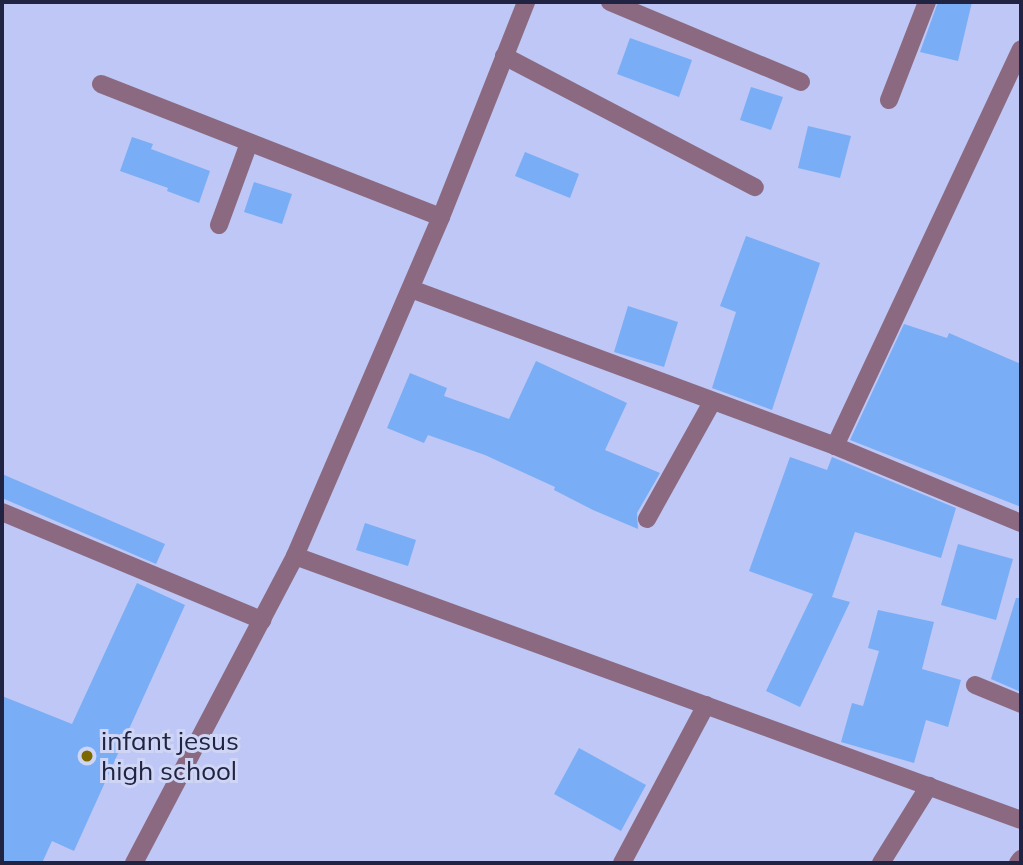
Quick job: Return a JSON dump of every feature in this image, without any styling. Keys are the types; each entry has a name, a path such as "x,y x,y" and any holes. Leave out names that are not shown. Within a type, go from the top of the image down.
{"street":[{"path":"134,863 295,556 442,217 526,2"},
{"path":"610,2 800,82"},
{"path":"889,100 927,2"},
{"path":"835,446 1020,53"},
{"path":"504,55 755,187"},
{"path":"101,85 442,217"},
{"path":"219,225 249,143"},
{"path":"411,289 835,446 1021,523"},
{"path":"647,519 712,402"},
{"path":"2,512 262,620"},
{"path":"295,556 1021,820"},
{"path":"975,685 1021,704"},
{"path":"622,863 706,705"},
{"path":"881,863 929,786"}],"building":[{"path":"938,2 972,2 958,61 920,52"},
{"path":"630,38 692,60 679,97 617,74"},
{"path":"751,87 783,97 771,130 740,120"},
{"path":"808,126 851,136 840,178 798,168"},
{"path":"132,137 153,144 151,149 210,171 199,203 167,191 168,188 120,171"},
{"path":"525,152 579,174 570,198 515,176"},
{"path":"254,182 292,194 282,224 244,212"},
{"path":"746,236 820,263 772,410 712,388 736,312 720,306"},
{"path":"628,306 678,322 664,367 614,352"},
{"path":"904,324 947,338 949,333 1021,364 1021,507 850,440"},
{"path":"536,361 627,403 605,450 660,473 637,513 638,529 593,510 554,490 555,487 485,455 428,435 424,443 387,428 410,373 447,388 444,396 509,419"},
{"path":"790,457 827,470 832,457 956,508 941,558 855,532 832,597 850,602 800,707 766,691 813,594 749,571"},
{"path":"2,474 165,544 156,564 2,498"},
{"path":"365,523 416,540 408,566 356,550"},
{"path":"958,544 1013,559 996,620 941,605"},
{"path":"137,583 185,605 74,851 52,841 42,863 2,863 2,696 72,724"},
{"path":"1016,598 1021,598 1021,692 991,679"},
{"path":"878,610 934,622 922,669 961,680 948,727 926,720 914,763 841,742 852,703 863,706 879,651 868,648"},
{"path":"579,748 646,785 621,831 554,794"}],"place":[{"name":"infant jesus high school","path":"87,756"}]}
